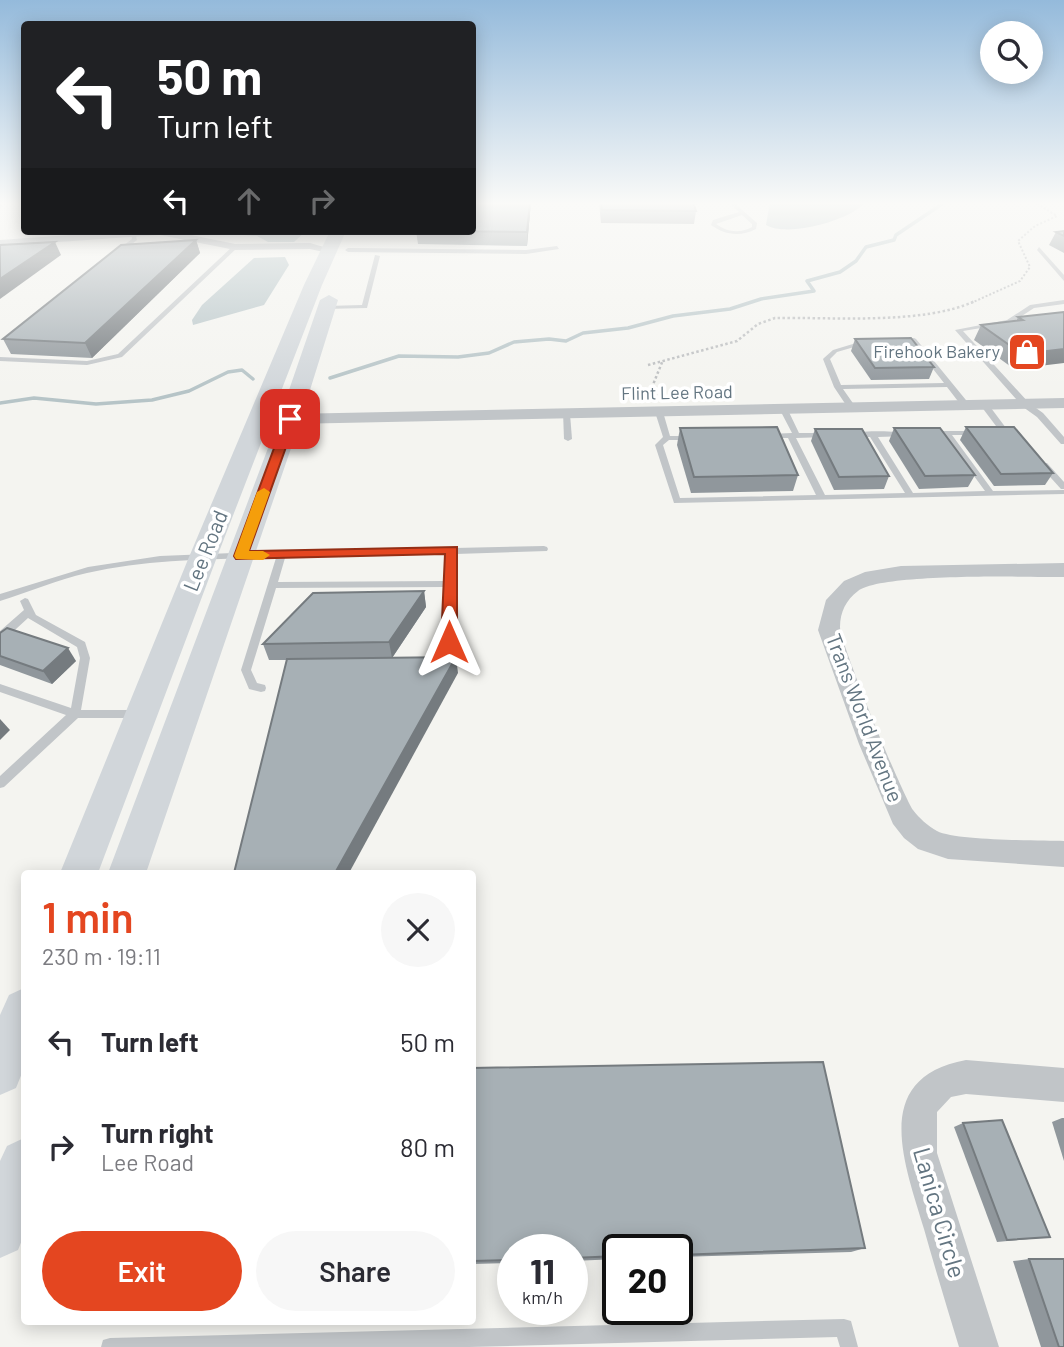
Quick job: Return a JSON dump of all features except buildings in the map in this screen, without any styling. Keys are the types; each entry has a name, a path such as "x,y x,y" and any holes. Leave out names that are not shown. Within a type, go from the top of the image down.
{"street":[{"name":"Lee Road","path":"80,870 203,557 329,265"},
{"name":"Lee Road","path":"129,870 290,419 326,307 334,265"},
{"name":"Flint Lee Road","path":"290,419 1064,403"},
{"name":"Trans World Avenue","path":"1064,570 901,573 873,577 851,586 841,594 833,605 829,630 891,792 902,816 914,830 928,840 948,847 1064,854"},
{"path":"0,1072 21,1018"},
{"name":"Lanica Circle","path":"979,1347 919,1153 916,1131 918,1113 925,1098 937,1086 954,1078 966,1076 1064,1084"},
{"path":"0,1232 21,1172"}],"lane":[{"path":"0,359 87,363 120,356 216,265"},
{"path":"326,307 365,307 375,265"},
{"path":"1053,265 1064,279"},
{"path":"1064,302 1032,306 1009,322 958,330 1026,405 1040,415 1064,442"},
{"path":"889,341 914,340 967,407"},
{"path":"853,409 838,387 826,359 835,351 877,341"},
{"path":"838,387 949,385"},
{"path":"985,406 1005,432 1015,437"},
{"path":"784,410 822,498"},
{"path":"659,412 667,438"},
{"path":"566,414 568,439"},
{"path":"993,432 1005,432"},
{"path":"946,433 991,494"},
{"path":"847,435 982,433"},
{"path":"872,434 911,496"},
{"path":"764,436 835,435"},
{"path":"695,438 667,438 659,445 677,501 1064,492"},
{"path":"1040,459 1064,487"},
{"path":"0,598 88,570 159,560 544,549"},
{"path":"449,642 452,550"},
{"path":"261,688 253,685 246,670 281,555"},
{"path":"273,585 449,584"},
{"path":"0,783 75,714 85,658 80,645 28,612 25,601"},
{"path":"0,637 28,612"},
{"path":"0,688 75,714 142,714"},
{"path":"110,1347 844,1328 849,1347"}],"path":[{"path":"648,365 737,341 767,320 925,314 963,307 1020,281 1027,274 1029,265"},
{"path":"642,412 663,360"}],"shaded area":[{"path":"246,265 289,265 264,305 193,325 192,320 202,305"}],"waterway":[{"path":"330,378 399,356 458,357 489,353 514,342 549,339 566,341 583,333 628,328 673,316 730,309 761,299 814,291 807,281 840,272 850,265"},
{"path":"0,403 34,398 96,404 152,400 189,391 228,372 242,370 253,379"}],"slow traffic":[{"path":"263,555 241,556 264,492"}],"place":[{"name":"Firehook Bakery","path":"1027,352"}],"route":[{"path":"290,419 241,556 452,550 449,642"}]}
